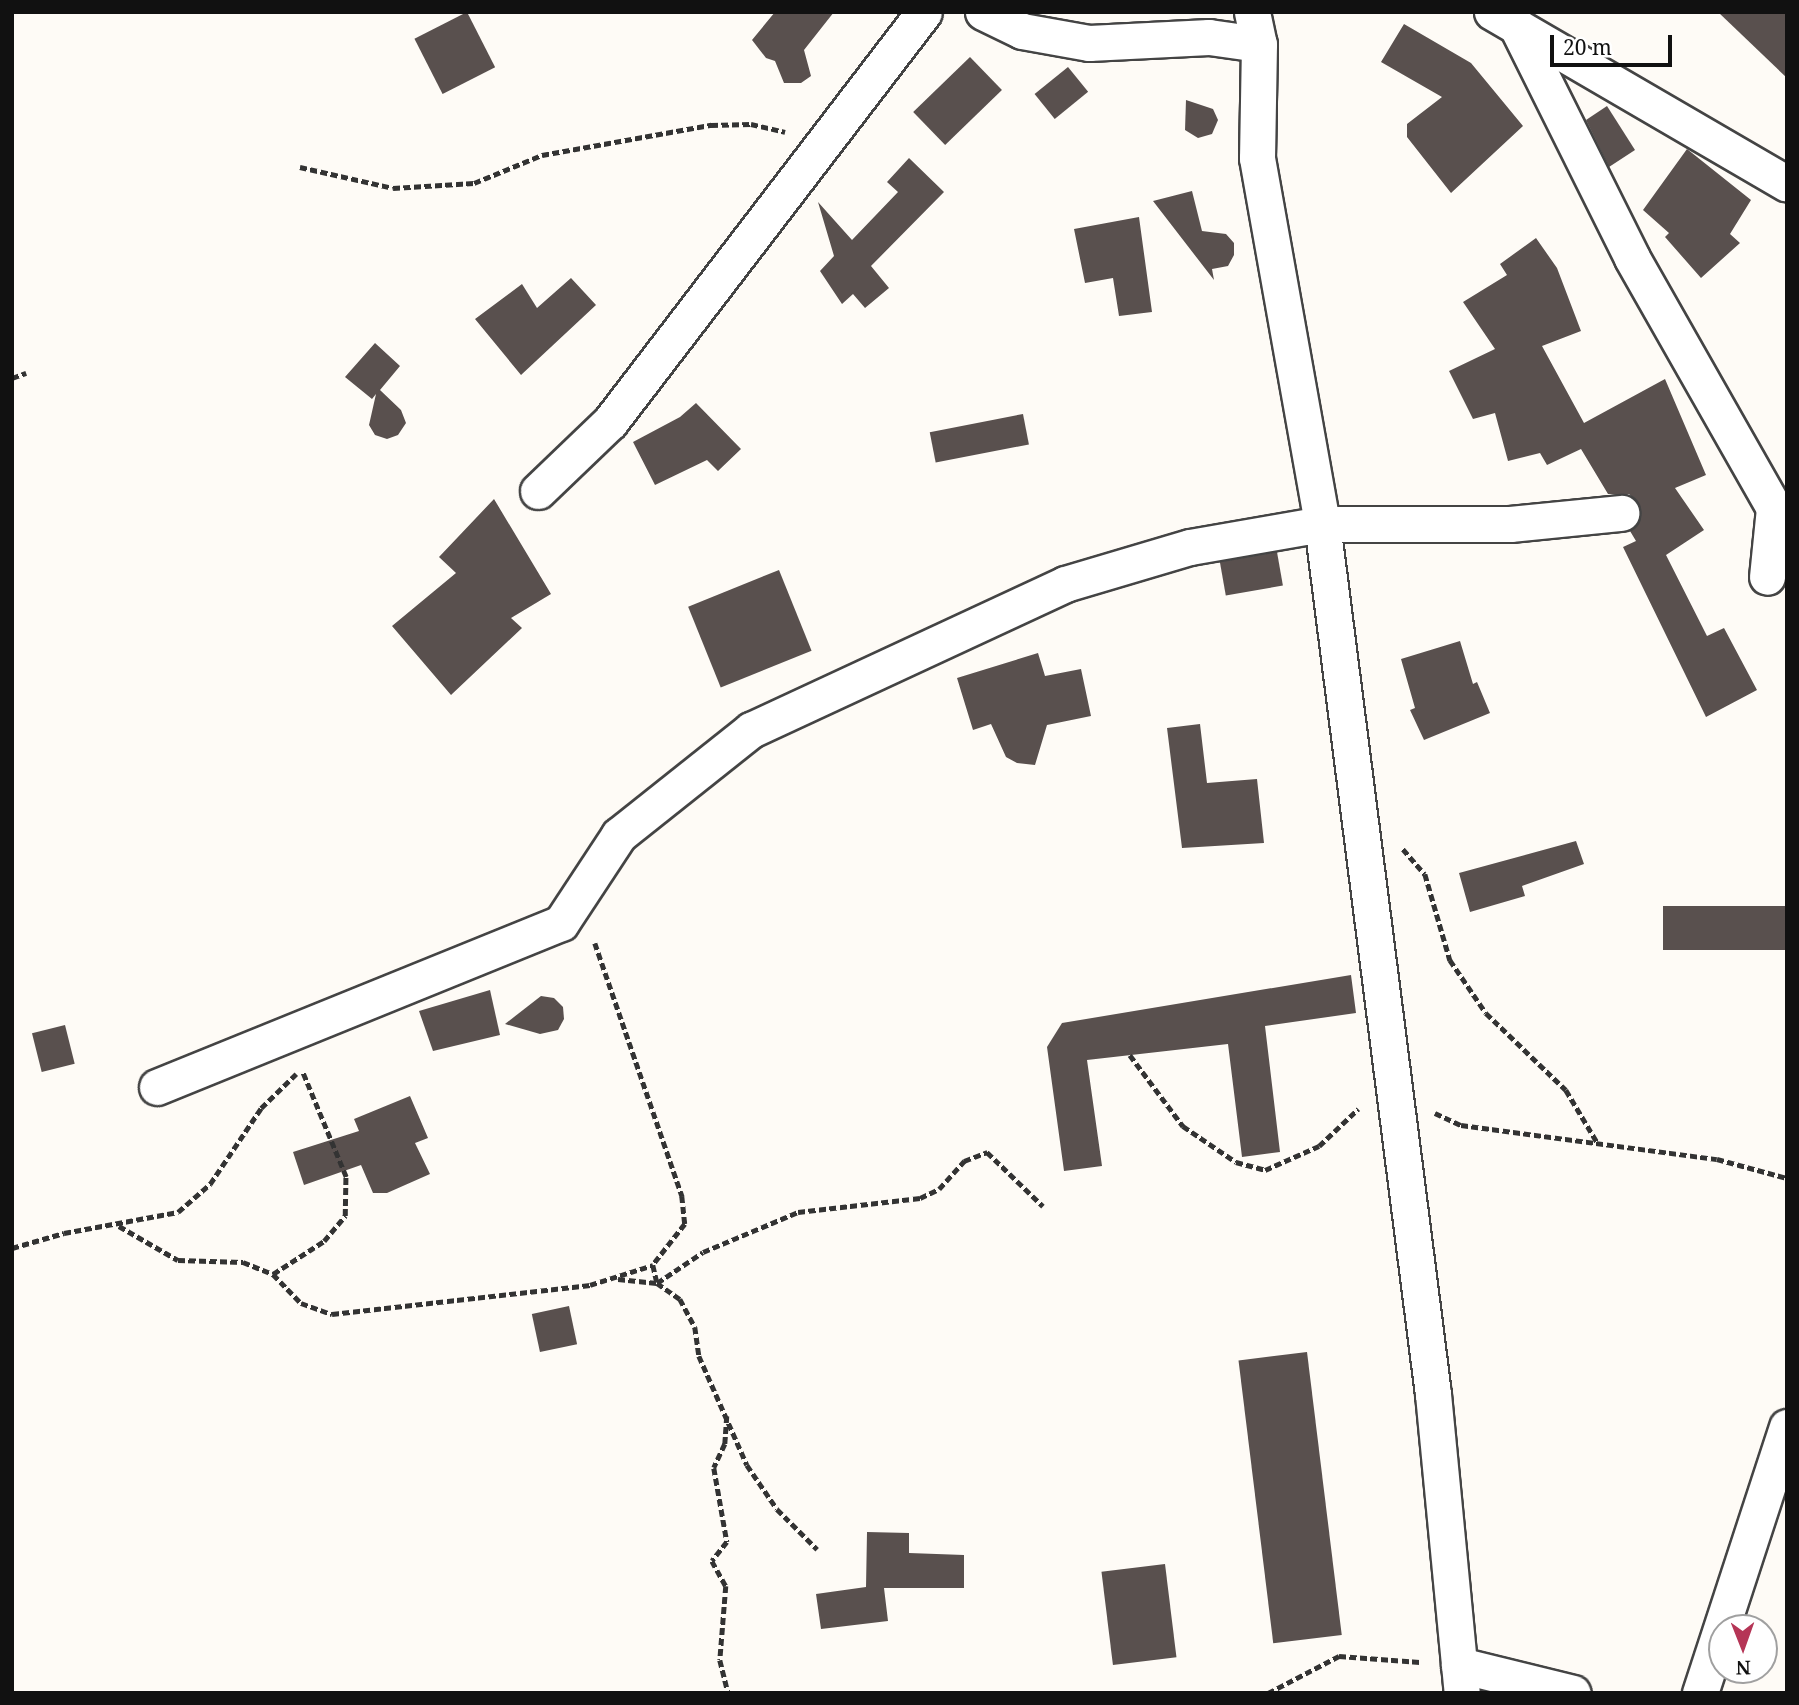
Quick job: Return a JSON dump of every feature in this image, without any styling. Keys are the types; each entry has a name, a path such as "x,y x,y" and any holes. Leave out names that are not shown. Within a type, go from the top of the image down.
{"street":[{"path":"538,491 611,422 823,140 924,12"},
{"path":"983,12 1022,31 1089,43 1209,37 1256,28 1257,158 1322,524 1433,1394 1460,1679 1573,1693"},
{"path":"1504,19 1787,184"},
{"path":"1504,19 1632,258 1774,508 1767,577"},
{"path":"157,1087 561,923 619,835 751,730 1065,584 1190,547 1322,524 1510,524 1621,513"},
{"path":"1700,1693 1787,1427"}],"path":[{"path":"300,167 393,188 474,183 542,155 711,125 751,124 823,140"},
{"path":"12,379 26,373"},
{"path":"1357,810 1397,842 1425,874 1450,960 1486,1013 1566,1090 1597,1142"},
{"path":"118,1226 178,1260 243,1262 273,1274 301,1303 332,1314 617,1279 653,1265 685,1224 682,1196 579,896"},
{"path":"1130,1055 1183,1126 1236,1162 1265,1170 1319,1146 1350,1113 1394,1092"},
{"path":"12,1248 64,1233 118,1226 178,1212 210,1184 261,1108 301,1069 346,1177 345,1216 324,1241 273,1274"},
{"path":"1429,1103 1435,1113 1461,1125 1717,1159 1787,1178"},
{"path":"617,1279 639,1285 657,1283 703,1252 798,1212 920,1198 939,1189 964,1161 987,1152 1044,1206"},
{"path":"653,1265 657,1283 680,1299 695,1327 699,1356 747,1465 764,1490 817,1549"},
{"path":"727,1415 725,1444 714,1468 727,1542 712,1561 726,1586 719,1660 727,1693"},
{"path":"1268,1693 1339,1656 1460,1679"}],"building":[{"path":"467,12 495,67 443,94 414,39"},
{"path":"775,12 834,12 804,50 811,76 801,83 784,83 775,61 766,58 752,40"},
{"path":"1718,12 1787,12 1787,78"},
{"path":"1404,24 1471,63 1523,126 1451,193 1407,137 1407,124 1442,97 1381,62"},
{"path":"970,57 1002,90 945,145 913,112"},
{"path":"1068,67 1088,92 1055,119 1035,94"},
{"path":"1186,100 1213,109 1218,120 1212,134 1198,138 1185,130"},
{"path":"1607,106 1635,150 1609,167 1586,120"},
{"path":"1687,149 1751,200 1730,234 1740,243 1701,278 1665,237 1669,233 1643,210"},
{"path":"909,158 944,192 871,266 889,288 865,308 853,294 842,304 820,271 834,256 818,202 852,240 898,192 887,182"},
{"path":"1192,191 1202,231 1226,234 1234,243 1234,255 1228,266 1212,269 1214,280 1153,201"},
{"path":"1139,217 1152,312 1119,316 1113,278 1085,283 1074,229"},
{"path":"1536,238 1557,268 1581,331 1542,346 1584,423 1665,379 1706,475 1675,488 1704,530 1666,555 1707,636 1724,628 1757,690 1706,717 1623,547 1636,541 1630,531 1640,521 1637,501 1629,494 1608,494 1581,449 1547,465 1540,453 1508,461 1495,413 1473,419 1449,371 1495,349 1463,302 1507,275 1500,264"},
{"path":"571,278 596,305 521,375 475,319 522,284 537,308"},
{"path":"375,343 400,366 380,390 401,410 406,423 398,435 387,439 375,435 369,425 376,394 372,399 345,377"},
{"path":"696,403 741,449 718,471 707,460 655,485 633,442 680,417"},
{"path":"1023,414 1029,444 936,463 930,432"},
{"path":"494,499 551,594 511,618 522,628 451,695 392,626 456,573 439,557"},
{"path":"1277,552 1283,585 1226,596 1220,562"},
{"path":"779,570 812,651 721,687 688,607"},
{"path":"1460,641 1473,684 1477,682 1490,713 1424,740 1410,710 1415,708 1401,659"},
{"path":"1038,653 1045,676 1081,669 1091,716 1047,725 1035,765 1017,763 1006,757 991,724 973,730 957,678"},
{"path":"1200,724 1207,783 1257,779 1264,843 1182,848 1167,728"},
{"path":"1576,841 1584,864 1522,886 1525,896 1470,912 1459,873"},
{"path":"1663,906 1787,906 1787,950 1663,950"},
{"path":"1351,975 1356,1013 1265,1026 1280,1152 1242,1157 1228,1044 1087,1060 1102,1166 1064,1171 1047,1047 1062,1023"},
{"path":"490,990 500,1035 433,1051 419,1011"},
{"path":"541,996 554,998 563,1007 564,1019 558,1030 540,1034 505,1024"},
{"path":"65,1025 75,1064 42,1072 32,1033"},
{"path":"410,1096 428,1138 415,1143 430,1174 387,1193 373,1193 361,1165 304,1185 293,1152 359,1131 354,1119"},
{"path":"569,1306 577,1344 540,1352 532,1314"},
{"path":"1307,1352 1342,1635 1273,1643 1239,1360"},
{"path":"867,1532 909,1533 909,1553 964,1555 964,1588 884,1588 888,1621 821,1629 816,1594 866,1587"},
{"path":"1165,1564 1176,1657 1113,1665 1101,1572"}]}
